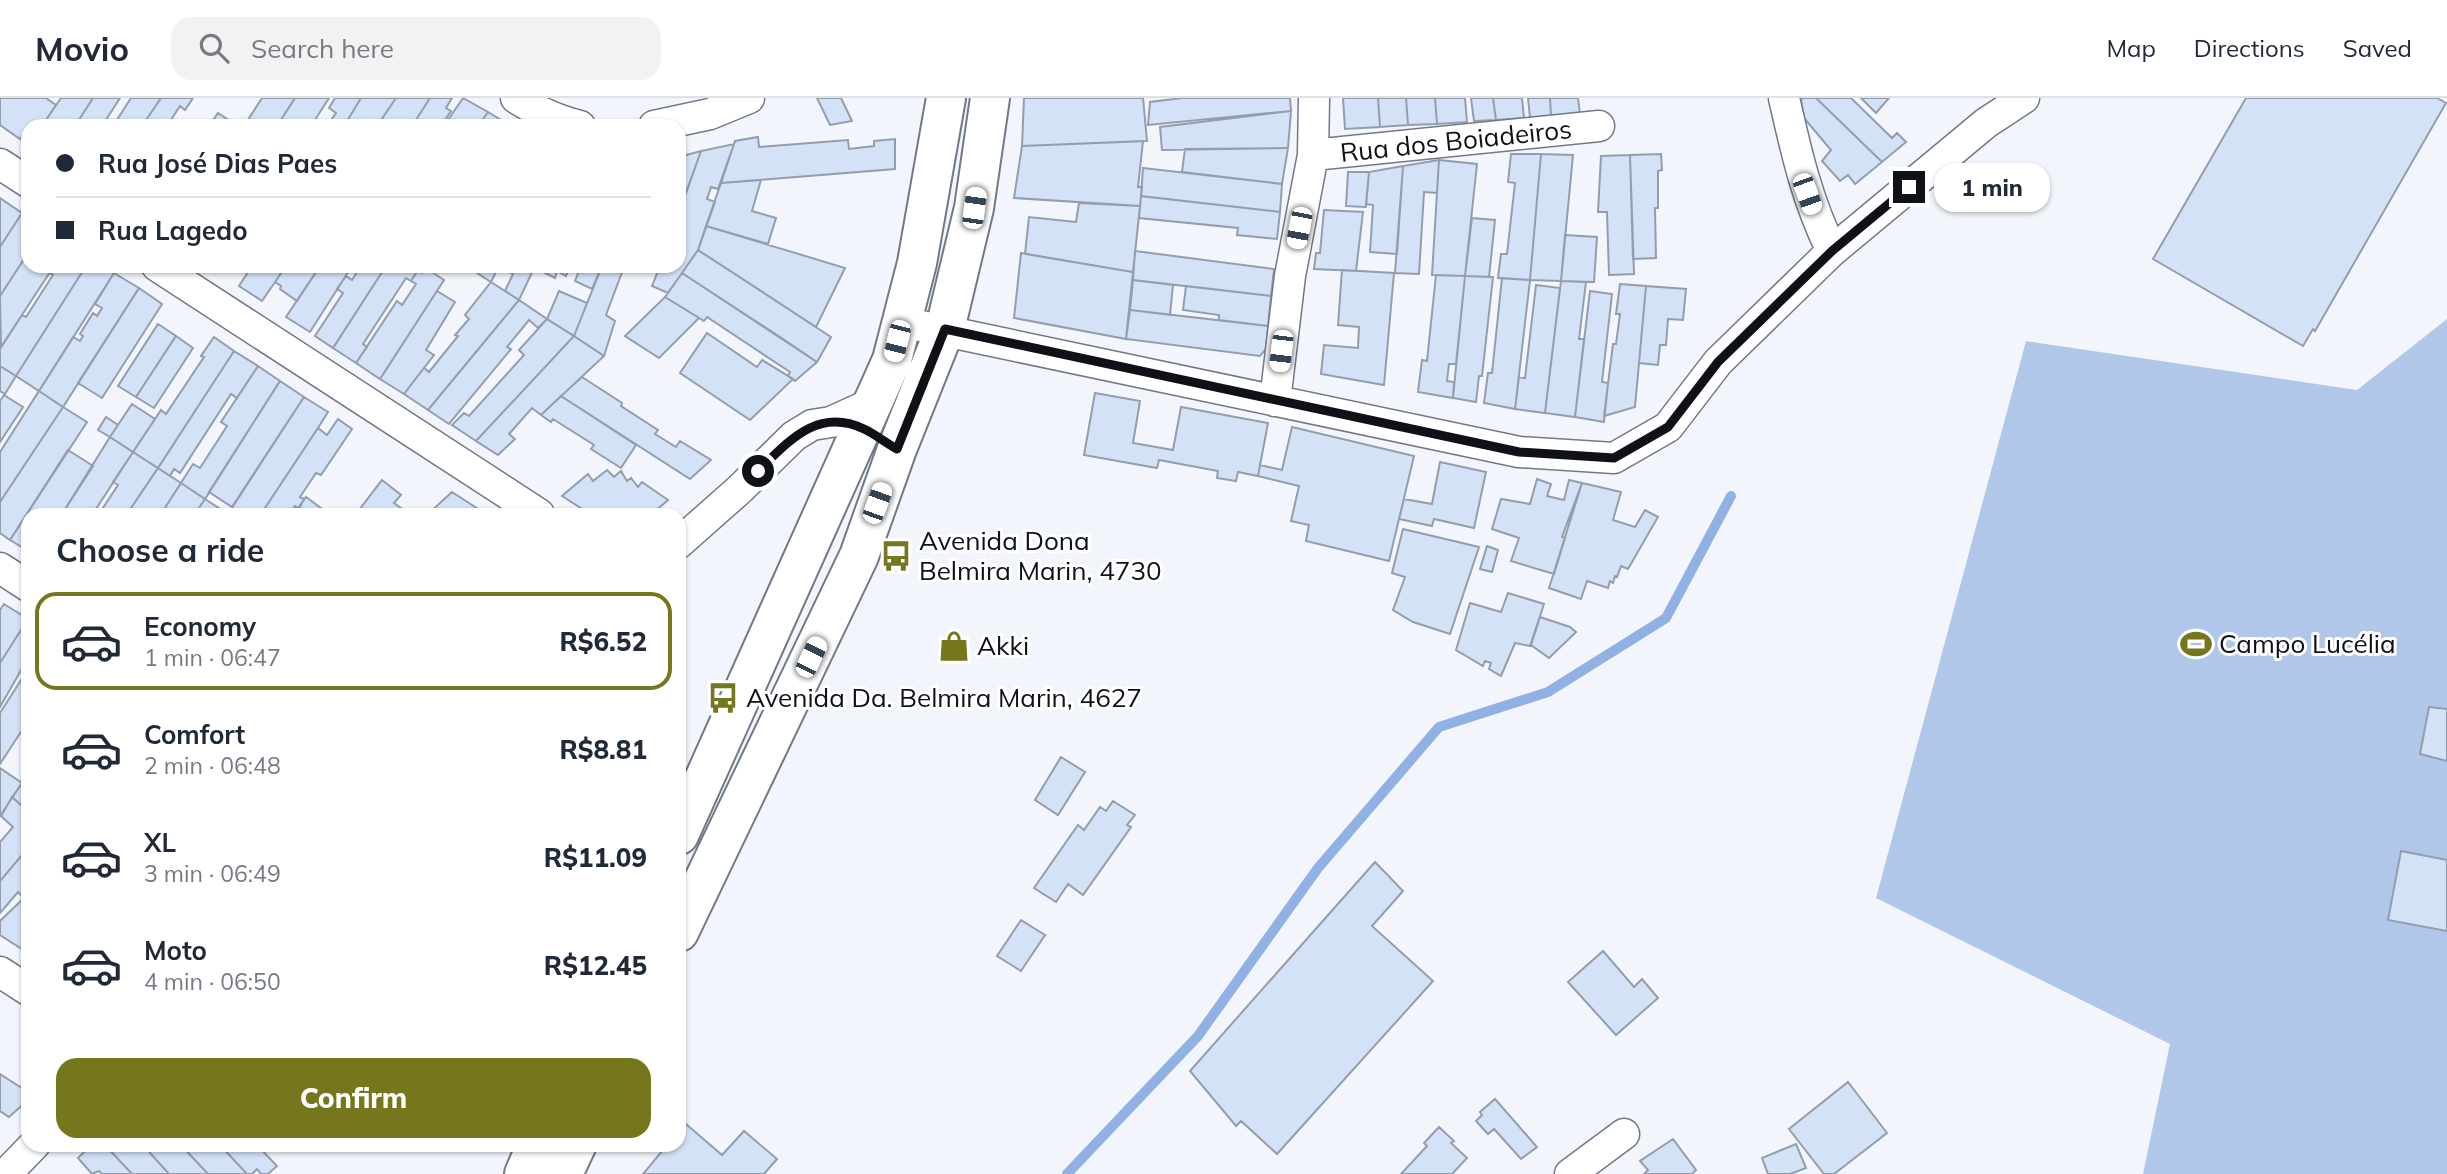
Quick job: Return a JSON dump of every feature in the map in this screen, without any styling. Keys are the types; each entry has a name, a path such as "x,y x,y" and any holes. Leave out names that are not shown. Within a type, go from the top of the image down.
{"main road":[{"path":"686,818 856,417 892,360 917,263 946,98"},
{"path":"686,917 859,556 897,449 945,329 974,208 990,98"},
{"path":"524,1174 534,1152"},
{"path":"563,1174 573,1152"}],"street":[{"path":"516,98 534,110 556,119"},
{"path":"686,119 710,114 749,98"},
{"name":"Rua dos Boiadeiros","path":"1275,401 1290,276 1313,155 1314,98"},
{"path":"1784,98 1807,194 1832,251"},
{"path":"902,322 1519,452 1614,458 1668,427 1718,362 1832,251 1986,123 2024,98"},
{"name":"Rua dos Boiadeiros","path":"1313,155 1599,126"},
{"path":"0,164 21,178"},
{"path":"168,273 530,508"},
{"path":"686,537 794,436 812,425 856,417 897,449"},
{"path":"0,568 21,582"},
{"path":"0,972 21,986"},
{"path":"1570,1174 1625,1134"},
{"path":"6,1174 27,1152"}],"shaded area":[{"name":"Campo Lucélia","path":"2447,319 2447,1174 2143,1174 2170,1044 1876,898 2026,341 2357,390"}],"building":[{"path":"0,98 46,98 56,105 47,119 21,119 20,139 0,125"},
{"path":"61,98 93,98 80,119 47,119"},
{"path":"93,98 120,98 106,119 80,119"},
{"path":"131,98 161,98 147,119 118,119"},
{"path":"161,98 193,98 185,110 180,106 172,119 147,119"},
{"path":"262,98 295,98 282,119 249,119"},
{"path":"295,98 329,98 316,119 282,119"},
{"path":"335,98 361,98 348,119 332,119 336,113 329,108"},
{"path":"361,98 396,98 382,119 348,119"},
{"path":"396,98 430,98 416,119 382,119"},
{"path":"430,98 452,98 446,108 451,111 446,119 416,119"},
{"path":"463,98 488,112 483,119 449,119"},
{"path":"817,98 841,98 852,121 830,125"},
{"path":"1024,98 1143,98 1147,141 1022,146"},
{"path":"1182,98 1290,98 1291,111 1148,125 1150,102"},
{"path":"1343,98 1378,98 1380,127 1345,129"},
{"path":"1378,98 1406,98 1408,125 1380,127"},
{"path":"1406,98 1435,98 1437,124 1408,125"},
{"path":"1435,98 1465,98 1467,122 1437,124"},
{"path":"1471,98 1493,98 1496,120 1474,121"},
{"path":"1493,98 1522,98 1524,118 1496,120"},
{"path":"1528,98 1550,98 1551,116 1530,118"},
{"path":"1550,98 1578,98 1580,114 1551,116"},
{"path":"1803,98 1816,98 1882,162 1855,184 1848,175 1840,181 1822,161 1831,150 1804,118"},
{"path":"1816,98 1851,98 1892,138 1897,133 1906,142 1882,162"},
{"path":"1861,98 1889,98 1876,113"},
{"path":"2246,98 2437,98 2446,103 2315,331 2313,329 2303,346 2153,259"},
{"path":"1291,111 1288,148 1162,150 1160,127"},
{"path":"488,112 500,119 483,119"},
{"path":"218,113 227,119 214,119"},
{"path":"758,137 759,147 848,140 849,149 874,146 874,141 895,139 895,169 721,183 735,141"},
{"path":"1143,141 1138,187 1142,187 1140,206 1014,198 1022,146"},
{"path":"734,144 718,189 711,187 707,199 715,202 698,250 686,267 686,193 701,151"},
{"path":"1288,148 1282,184 1182,172 1185,149"},
{"path":"701,151 686,193 686,155"},
{"path":"1511,154 1541,154 1530,280 1498,278 1501,254 1507,254 1515,183 1508,182"},
{"path":"1541,154 1573,155 1561,281 1530,280"},
{"path":"1661,154 1658,208 1655,208 1656,258 1633,259 1630,155"},
{"path":"1630,155 1634,274 1609,275 1607,212 1598,212 1601,156"},
{"path":"1439,160 1437,193 1424,192 1419,274 1395,273 1403,166"},
{"path":"1439,160 1477,164 1465,276 1432,275"},
{"path":"1403,166 1397,254 1370,252 1373,205 1366,204 1369,172"},
{"path":"1143,168 1282,184 1280,212 1141,196"},
{"path":"1348,172 1369,172 1366,207 1346,206"},
{"path":"761,180 752,211 776,218 768,244 706,226 721,183"},
{"path":"1141,196 1280,212 1277,239 1237,235 1238,228 1139,218"},
{"path":"0,198 21,215 0,247"},
{"path":"1079,203 1140,206 1133,272 1025,254 1029,217 1076,222"},
{"path":"1324,210 1363,212 1356,271 1314,269 1316,253 1320,253"},
{"path":"21,215 21,264 0,296 0,247"},
{"path":"1472,218 1495,220 1489,277 1465,276"},
{"path":"706,226 845,268 816,327 698,250"},
{"path":"1565,235 1597,237 1594,282 1561,281"},
{"path":"698,250 831,337 817,362 682,273 686,273 686,267"},
{"path":"1135,251 1274,269 1271,296 1133,280"},
{"path":"1021,253 1133,272 1126,339 1014,318"},
{"path":"21,264 21,273 49,273 1,347 0,296"},
{"path":"1342,270 1394,273 1384,385 1321,374 1324,345 1358,348 1359,327 1338,325"},
{"path":"49,273 82,273 16,376 0,366 0,349 22,315 26,317 53,275"},
{"path":"82,273 114,273 39,391 16,376"},
{"path":"114,273 139,288 63,407 39,391 73,337 80,341 83,336 80,334 93,313 97,316 102,308 95,304"},
{"path":"247,273 281,273 262,301 239,286"},
{"path":"281,273 315,273 297,301 275,282"},
{"path":"315,273 348,273 310,332 286,317"},
{"path":"356,273 381,273 333,348 315,336 343,293 337,289 346,276 352,280"},
{"path":"381,273 416,273 411,281 406,278 363,344 367,347 356,363 333,348"},
{"path":"416,273 434,273 444,280 380,379 356,363 397,301 402,305 416,284 411,281"},
{"path":"477,273 496,273 491,282"},
{"path":"511,273 532,273 519,300 505,291 513,274"},
{"path":"578,273 599,273 592,289 575,281"},
{"path":"599,273 622,273 606,315 615,321 604,356 574,336"},
{"path":"657,273 682,273 668,293 652,286"},
{"path":"682,273 817,362 795,381 788,376 790,372 707,317 704,321 665,297"},
{"path":"1436,275 1465,276 1456,364 1449,364 1447,381 1454,382 1453,398 1418,392 1422,360 1427,361"},
{"path":"1465,276 1493,277 1482,376 1479,376 1476,402 1453,398"},
{"path":"1502,278 1530,280 1515,409 1484,403 1488,373 1492,373"},
{"path":"1133,280 1173,285 1170,315 1130,310"},
{"path":"1561,281 1586,282 1579,339 1584,339 1575,417 1545,413"},
{"path":"491,282 519,300 428,410 404,394 424,368 429,372 458,336 455,335 469,319 465,315"},
{"path":"1620,284 1646,286 1635,407 1604,416 1613,344 1616,344 1620,314 1616,314"},
{"path":"1536,285 1560,288 1545,413 1515,409 1519,377 1525,378"},
{"path":"1186,286 1271,296 1268,326 1219,320 1219,315 1183,310"},
{"path":"1646,286 1686,289 1683,320 1668,319 1666,345 1660,345 1658,365 1639,363"},
{"path":"139,288 162,304 102,398 78,383"},
{"path":"437,291 455,302 426,350 434,355 404,394 380,379"},
{"path":"559,291 587,303 574,336 547,319"},
{"path":"1590,291 1612,294 1602,382 1608,383 1604,422 1575,417"},
{"path":"665,297 699,318 659,358 625,336"},
{"path":"519,300 547,319 538,328 529,320 507,347 511,349 449,424 428,410"},
{"path":"1130,310 1268,326 1266,349 1260,356 1126,339"},
{"path":"547,319 574,336 476,441 452,425 464,413 469,416 524,355 519,350"},
{"path":"158,324 176,336 136,397 118,386"},
{"path":"707,333 757,367 762,360 793,379 750,420 680,373"},
{"path":"176,336 193,348 154,408 136,397"},
{"path":"574,336 604,356 541,415 532,408 509,434 515,439 498,455 476,441"},
{"path":"214,337 234,351 158,468 133,452 161,410 166,414"},
{"path":"234,351 258,366 237,398 231,394 180,473 174,469 170,476 158,468"},
{"path":"0,366 16,376 5,394 0,391"},
{"path":"258,366 280,381 205,499 181,483 193,464 200,468 227,426 221,422"},
{"path":"582,377 658,430 655,434 676,447 680,441 711,460 690,479 561,396"},
{"path":"280,381 304,397 232,507 209,492"},
{"path":"39,391 63,407 0,502 0,452"},
{"path":"1095,393 1140,401 1133,443 1173,450 1181,407 1268,423 1258,476 1238,472 1236,481 1217,478 1218,471 1159,460 1157,468 1084,455"},
{"path":"4,395 23,407 0,442 0,401"},
{"path":"561,396 636,445 621,468 591,449 594,445 553,419 551,422 541,415"},
{"path":"304,397 328,412 265,508 232,508"},
{"path":"132,404 155,419 133,452 110,437"},
{"path":"63,407 87,422 31,508 21,508 21,523 10,540 0,533 0,502"},
{"path":"106,417 118,425 110,437 98,430"},
{"path":"338,419 352,429 321,475 316,473 300,497 304,499 300,508 265,508 318,428 327,435"},
{"path":"1292,427 1414,456 1389,561 1306,541 1309,525 1291,521 1299,486 1258,476 1260,465 1282,470"},
{"path":"110,437 133,452 97,508 66,508"},
{"path":"68,450 93,466 66,508 31,508"},
{"path":"133,452 158,468 131,508 103,508 118,485 113,482"},
{"path":"1440,462 1486,472 1474,528 1434,519 1432,526 1399,519 1404,499 1432,504"},
{"path":"158,468 181,483 165,508 131,508"},
{"path":"607,470 614,477 621,471 627,481 631,478 638,487 642,482 668,500 659,508 581,508 562,496 588,474 593,481"},
{"path":"1537,479 1551,484 1547,496 1564,500 1569,480 1582,483 1562,537 1565,538 1554,574 1511,561 1519,538 1492,529 1501,499 1530,504"},
{"path":"382,480 401,495 394,503 401,508 361,508"},
{"path":"181,483 205,499 199,508 165,508"},
{"path":"1582,483 1621,492 1613,520 1635,527 1645,510 1658,517 1628,569 1621,566 1617,577 1615,576 1613,583 1610,581 1608,588 1587,581 1581,599 1549,588"},
{"path":"452,492 477,508 435,508"},
{"path":"306,497 321,508 298,508"},
{"path":"205,499 219,508 199,508"},
{"path":"21,523 21,547 10,540"},
{"path":"1403,529 1479,547 1450,634 1413,622 1393,610 1405,577 1392,573"},
{"path":"1487,546 1498,550 1492,572 1480,569"},
{"path":"1508,593 1544,604 1530,646 1515,643 1501,676 1489,669 1491,663 1485,661 1483,666 1456,650 1470,603 1501,612"},
{"path":"4,604 21,615 21,630 0,663 0,610"},
{"path":"1540,617 1570,627 1576,632 1549,658 1531,645"},
{"path":"21,630 21,670 0,707 0,663"},
{"path":"21,680 21,732 0,764 0,713"},
{"path":"2429,707 2447,709 2447,761 2420,754"},
{"path":"1061,757 1085,772 1058,815 1035,800"},
{"path":"0,768 21,784 0,816"},
{"path":"21,785 21,805 12,797"},
{"path":"12,797 21,805 21,856 0,881 0,842 13,827 1,816"},
{"path":"1113,801 1135,815 1127,825 1131,827 1083,895 1068,884 1056,902 1034,888 1078,825 1084,830 1100,807 1106,811"},
{"path":"2401,851 2447,860 2447,931 2388,920"},
{"path":"21,856 21,895 18,892 0,913 0,881"},
{"path":"1375,862 1403,891 1372,926 1433,981 1277,1154 1241,1121 1236,1126 1190,1071"},
{"path":"21,901 21,948 0,935 0,921"},
{"path":"1021,920 1045,935 1021,971 997,956"},
{"path":"1603,951 1634,987 1642,979 1658,998 1616,1035 1568,982"},
{"path":"0,1074 21,1088 21,1106 9,1117 0,1111"},
{"path":"1848,1082 1887,1133 1834,1174 1824,1174 1789,1129"},
{"path":"1495,1099 1537,1147 1521,1159 1494,1129 1488,1134 1476,1121 1482,1115 1480,1112"},
{"path":"686,1124 722,1155 744,1131 777,1159 764,1174 643,1174 661,1152 686,1152"},
{"path":"1439,1127 1467,1158 1452,1174 1401,1174 1427,1146 1424,1143"},
{"path":"1673,1139 1696,1170 1692,1174 1644,1174 1648,1170 1640,1161"},
{"path":"1796,1144 1806,1168 1790,1174 1768,1174 1762,1158"},
{"path":"84,1152 111,1152 132,1174 102,1174 99,1171 92,1174 78,1158"},
{"path":"111,1152 149,1152 169,1174 132,1174"},
{"path":"149,1152 187,1152 208,1174 169,1174"},
{"path":"187,1152 226,1152 247,1174 208,1174"},
{"path":"226,1152 264,1152 277,1166 268,1174 261,1174 257,1169 252,1174 247,1174"}],"waterway":[{"path":"1067,1174 1198,1036 1318,868 1439,727 1548,692 1666,618 1731,496"}],"place":[{"name":"Avenida Dona Belmira Marin, 4730","path":"896,556"},
{"name":"Campo Lucélia","path":"2196,644"},
{"name":"Akki","path":"954,646"},
{"name":"Avenida Da. Belmira Marin, 4627","path":"723,698"}],"route":[{"path":"758,471 794,436 812,425 831,422 863,428 897,449 945,329 1519,452 1614,458 1668,427 1718,362 1832,251 1909,187"}]}
